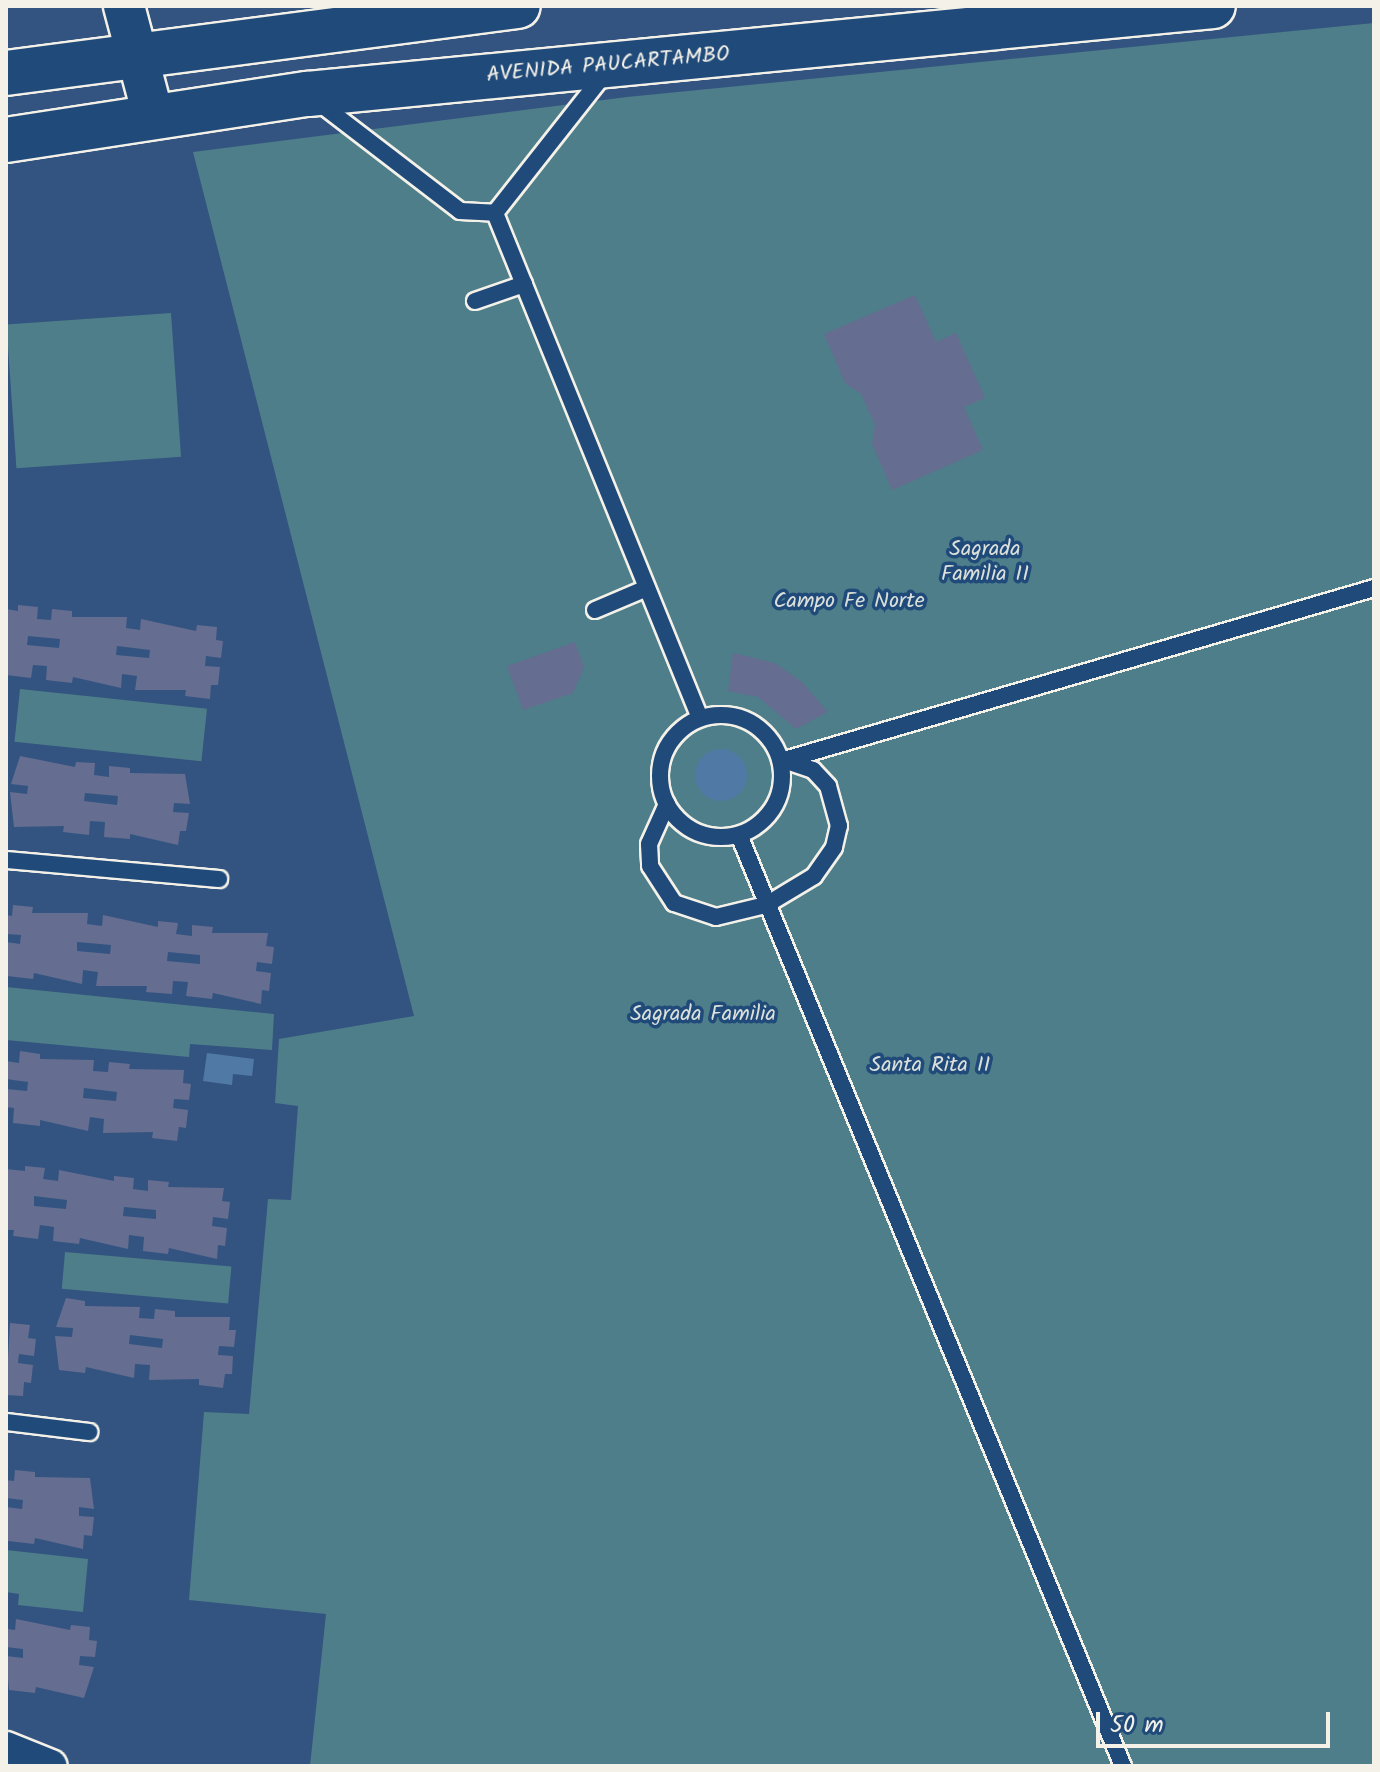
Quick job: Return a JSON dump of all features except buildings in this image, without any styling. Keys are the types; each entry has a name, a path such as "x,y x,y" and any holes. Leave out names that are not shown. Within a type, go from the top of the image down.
{"main road":[{"path":"6,73 377,14 518,6"},
{"name":"AVENIDA PAUCARTAMBO","path":"6,140 153,115 308,94 1213,6"}],"street":[{"path":"124,6 153,115"},
{"path":"6,1748 51,1766"}],"lane":[{"path":"495,213 612,65"},
{"path":"308,94 460,211 495,213"},
{"path":"495,213 700,718"},
{"path":"475,301 524,284"},
{"path":"595,610 647,588"},
{"path":"781,761 1374,588"},
{"path":"667,804 696,831 710,837 739,835 768,816 778,800 781,761 759,727 741,717 700,718 682,728 661,764 667,804 649,844 655,876 674,903 716,917 766,905 814,876 834,847 839,826 828,786 794,760 781,761"},
{"path":"739,835 1123,1766"},
{"path":"6,860 219,879"},
{"path":"6,1422 89,1432"}],"green space":[{"name":"Campo Fe Norte","path":"1374,23 1374,1766 310,1766 326,1614 189,1600 204,1412 249,1414 268,1199 291,1200 298,1106 275,1103 279,1039 414,1016 193,152 627,97"},
{"path":"171,313 181,457 16,468 6,325"},
{"path":"20,689 207,709 201,761 14,742"},
{"path":"6,987 274,1014 272,1050 190,1044 189,1057 6,1040"},
{"path":"65,1252 231,1267 228,1303 62,1289"},
{"path":"6,1550 88,1559 83,1612 18,1605 19,1594 6,1592"}],"water":[{"path":"721,749 739,757 747,775 739,793 721,801 703,793 695,775 703,757"},
{"path":"207,1053 254,1059 252,1076 233,1074 232,1085 203,1081"}],"park label":[{"name":"Sagrada Familia II","path":"985,562"},
{"name":"Sagrada Familia","path":"703,1015"},
{"name":"Santa Rita II","path":"930,1066"}]}
